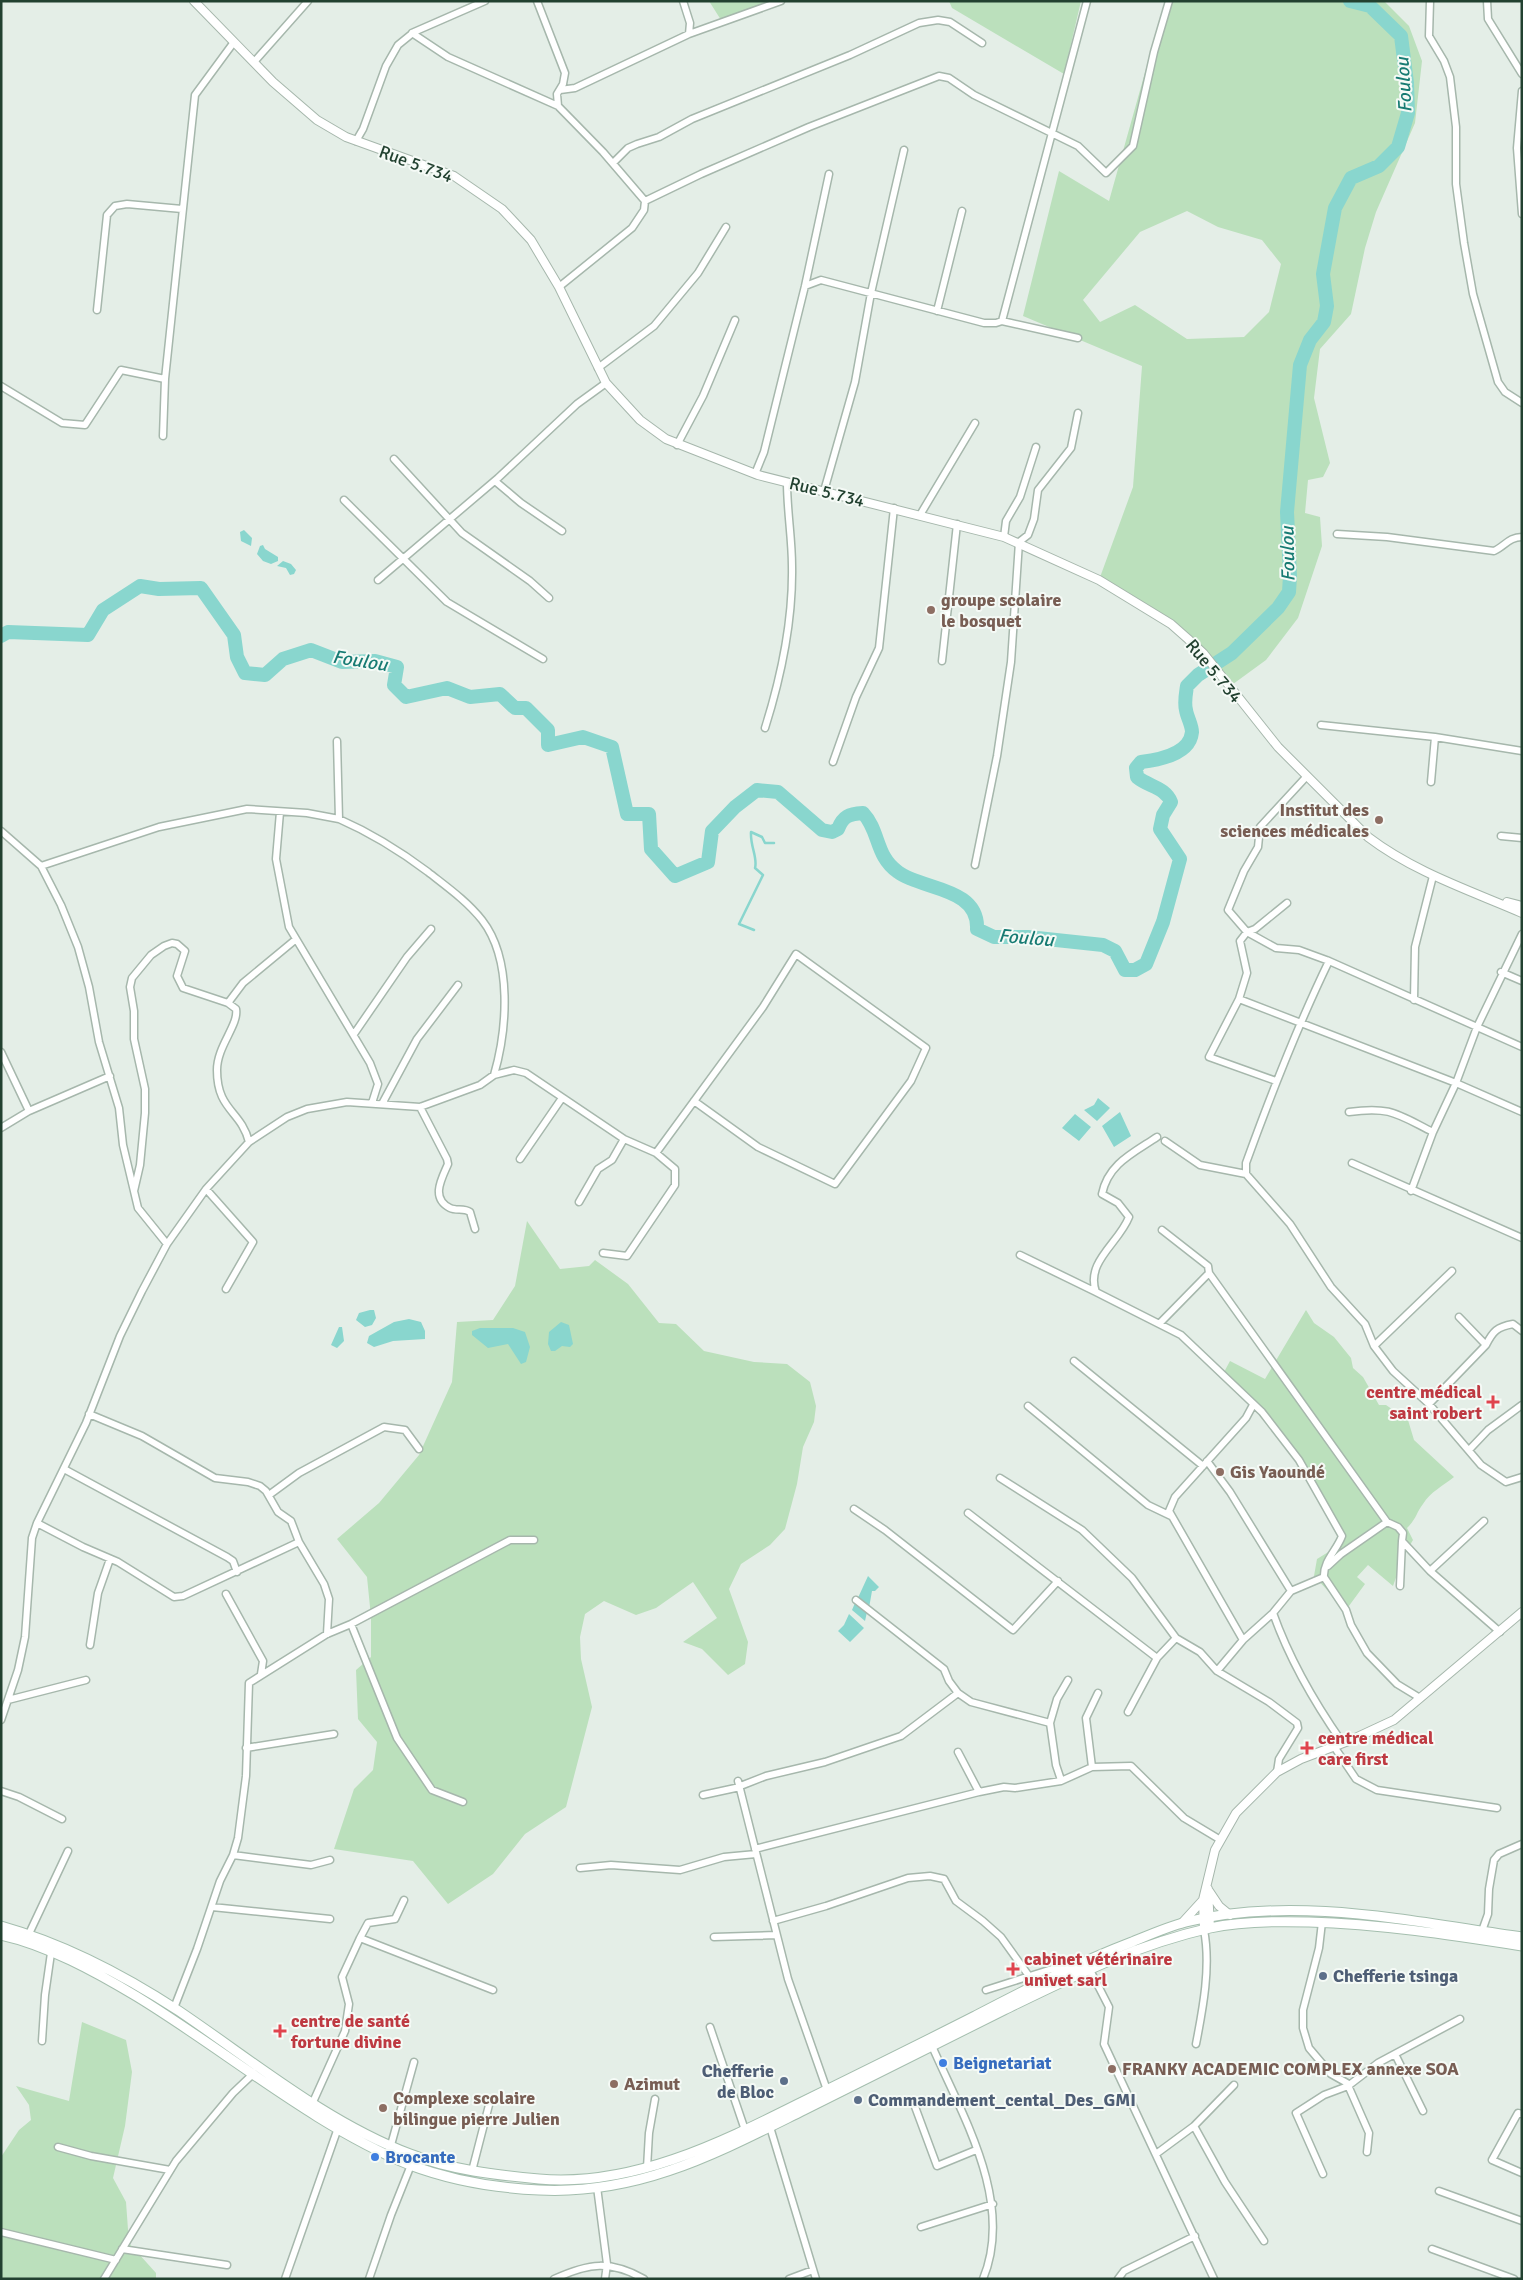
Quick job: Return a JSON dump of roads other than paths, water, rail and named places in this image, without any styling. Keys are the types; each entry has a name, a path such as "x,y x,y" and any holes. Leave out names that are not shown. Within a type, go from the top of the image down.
{"main road":[{"path":"1,1926 111,1970 174,2008 341,2121 391,2145 411,2154 472,2171 545,2180 596,2177 660,2165 745,2130 1076,1964 1182,1923 1206,1918 1268,1912 1322,1912 1378,1917 1522,1937"},
{"path":"1,1935 27,1938 52,1953 114,1983 167,2015 338,2128 411,2165 470,2182 543,2190 624,2184 667,2174 770,2127 1089,1968 1138,1948 1207,1929 1270,1921 1322,1922 1369,1925 1522,1946"}],"street":[{"name":"Rue 5.734","path":"194,1 273,82 317,120 356,141 454,176 502,209 531,240 559,287 606,383 640,420 677,445 755,474 1004,536 1099,580 1172,624 1204,654 1266,733 1368,837 1383,848 1434,876 1522,913"},
{"path":"254,62 308,1"},
{"path":"460,1 464,10"},
{"path":"356,141 363,129 376,90 392,55 412,33 485,1"},
{"path":"537,1 565,73 556,98 558,106"},
{"path":"683,1 690,23 689,34"},
{"path":"560,90 575,88 689,34 781,1"},
{"path":"1002,321 1087,1"},
{"path":"645,201 808,126 939,76 949,78 974,95 1078,146 1106,172 1133,146 1154,52 1169,1"},
{"path":"1430,1 1429,36 1444,61 1450,77 1456,127 1456,184 1474,294 1498,382 1505,392 1522,403"},
{"path":"1487,1 1488,19 1521,72"},
{"path":"612,163 628,148 659,137 692,119 850,55 919,24 938,20 950,22 982,43"},
{"path":"412,33 448,57 558,106 645,201 644,210 632,228 559,287"},
{"path":"162,436 165,379 195,95 234,42"},
{"path":"1522,91 1517,148 1522,214"},
{"path":"824,492 855,382 871,293 904,150"},
{"path":"755,474 764,452 805,286 829,174"},
{"path":"97,310 107,215 115,206 128,204 182,208"},
{"path":"937,311 962,211"},
{"path":"598,368 654,326 698,273 726,227"},
{"path":"805,286 821,280 984,323 1002,321 1078,338"},
{"path":"677,445 703,396 735,320"},
{"path":"1,386 62,422 85,425 121,370 165,379"},
{"path":"378,580 495,480 577,404 606,383"},
{"path":"976,865 997,756 1011,662 1019,542 1028,535 1034,519 1038,490 1070,448 1078,413"},
{"path":"920,515 975,423"},
{"path":"1004,536 1006,521 1020,497 1036,447"},
{"path":"394,459 449,520 473,542 530,581 549,598"},
{"path":"495,480 520,504 562,531"},
{"path":"765,728 775,696 791,599 792,565 787,514 788,482"},
{"path":"344,500 447,602 543,659"},
{"path":"833,762 856,697 879,648 894,508"},
{"path":"942,661 957,524"},
{"path":"1337,534 1387,537 1494,551 1501,548 1508,540 1522,537"},
{"path":"1321,725 1435,737 1522,751"},
{"path":"1431,782 1435,737"},
{"path":"337,741 339,819"},
{"path":"1307,776 1260,827 1258,847 1244,870 1228,910 1247,932 1276,948 1300,950 1329,961 1522,1048"},
{"path":"41,866 159,827 247,809 307,813 339,819 373,835 404,855 462,899 482,920 497,950 503,982 505,1025 494,1075"},
{"path":"280,812 276,859 286,914 295,940 370,1063 378,1084 372,1103"},
{"path":"1,831 41,866 54,888 78,947 99,1042 120,1108 124,1144 138,1208 167,1244"},
{"path":"1501,836 1522,838"},
{"path":"1414,1000 1415,947 1434,876"},
{"path":"1477,894 1522,906"},
{"path":"1276,1080 1209,1057 1239,999 1247,973 1240,942 1247,932 1255,929 1287,903"},
{"path":"354,1034 407,957 431,929"},
{"path":"1411,1191 1433,1132 1456,1083 1477,1027 1501,972 1522,934"},
{"path":"228,1003 242,983 295,940"},
{"path":"134,1191 140,1165 145,1112 145,1088 134,1039 134,1011 130,987 132,978 152,955 164,946 172,943 177,944 184,952 177,976 183,988 233,1005 237,1014 236,1022 226,1036 218,1057 218,1084 225,1104 243,1125 249,1142"},
{"path":"656,1153 763,1007 796,954 926,1048 911,1081 835,1184 758,1147 694,1102"},
{"path":"1246,1174 1246,1163 1276,1080 1299,1023 1329,961"},
{"path":"1501,972 1522,981"},
{"path":"382,1104 417,1040 458,985"},
{"path":"1239,999 1456,1083 1522,1112"},
{"path":"1,1052 30,1111"},
{"path":"1,1720 18,1670 25,1637 32,1538 37,1523 89,1414 120,1336 167,1244 206,1189 249,1142 287,1117 307,1110 347,1102 420,1107 480,1085 494,1075 520,1070 624,1139 656,1153 675,1169 675,1185 627,1256 603,1253"},
{"path":"1,1128 30,1111 110,1076"},
{"path":"520,1159 562,1098"},
{"path":"420,1107 447,1159 448,1164 438,1190 439,1195 451,1208 470,1212 475,1228"},
{"path":"1349,1112 1374,1108 1394,1112 1433,1132"},
{"path":"1096,1292 1092,1283 1094,1270 1129,1217 1118,1204 1102,1194 1105,1180 1118,1163 1156,1137"},
{"path":"579,1202 598,1169 612,1160 624,1139"},
{"path":"1165,1140 1200,1165 1246,1174 1290,1224 1331,1287 1365,1324 1374,1346 1393,1371 1429,1404 1481,1465 1506,1482 1522,1477"},
{"path":"1352,1163 1411,1191 1522,1238"},
{"path":"206,1189 253,1242 226,1289"},
{"path":"1162,1230 1208,1266 1208,1273 1387,1522 1398,1527 1403,1533 1400,1586"},
{"path":"1020,1255 1181,1335 1262,1412 1299,1460 1342,1536 1338,1546 1325,1565 1324,1574 1346,1610 1351,1625 1367,1653 1397,1684 1420,1698"},
{"path":"1374,1346 1452,1271"},
{"path":"1160,1323 1208,1273"},
{"path":"1459,1317 1486,1345"},
{"path":"1429,1404 1486,1345 1499,1326 1513,1324 1522,1331"},
{"path":"1074,1361 1205,1463 1230,1492 1291,1591"},
{"path":"1243,1640 1169,1511 1174,1497 1246,1418 1253,1405"},
{"path":"1028,1406 1148,1505 1171,1516"},
{"path":"1468,1450 1488,1430 1522,1406"},
{"path":"89,1414 142,1436 215,1478 248,1482 260,1486 269,1495 278,1512 292,1521 299,1542 324,1584 329,1599 327,1634"},
{"path":"269,1495 299,1473 384,1427 405,1430 419,1449"},
{"path":"64,1469 234,1561 237,1572"},
{"path":"1000,1478 1082,1530 1132,1578 1176,1638 1200,1652 1218,1671 1269,1702 1297,1723 1298,1728 1279,1759 1277,1772"},
{"path":"854,1510 885,1530 1013,1630 1058,1581"},
{"path":"968,1513 1157,1658"},
{"path":"1430,1571 1484,1521"},
{"path":"1218,1671 1243,1640 1273,1613 1291,1591 1324,1574 1341,1554 1387,1522"},
{"path":"37,1523 53,1529 83,1548 136,1572 174,1597 183,1596 299,1542"},
{"path":"174,2008 212,1908 220,1881 233,1856 241,1819 249,1683 327,1634 351,1624 510,1540 534,1540"},
{"path":"1402,1541 1430,1571 1500,1632"},
{"path":"90,1645 98,1593 110,1559"},
{"path":"226,1594 263,1661 262,1674"},
{"path":"856,1600 944,1669 949,1681 958,1693 971,1702 1050,1723"},
{"path":"1206,1918 1208,1888 1219,1839 1236,1813 1277,1772 1301,1759 1394,1720 1522,1612"},
{"path":"1273,1613 1284,1643 1327,1720 1342,1742"},
{"path":"351,1624 397,1738 432,1790 463,1802"},
{"path":"1128,1712 1157,1658 1176,1638"},
{"path":"8,1700 86,1680"},
{"path":"1061,1780 1056,1765 1050,1723 1057,1698 1068,1680"},
{"path":"703,1795 766,1776 825,1762 901,1736 958,1693"},
{"path":"1092,1767 1086,1718 1098,1693"},
{"path":"246,1748 334,1734"},
{"path":"1333,1746 1356,1779 1377,1790 1497,1808"},
{"path":"958,1752 979,1792"},
{"path":"580,1868 611,1865 680,1870 979,1792 1004,1787 1039,1786 1061,1780 1092,1767 1131,1766 1184,1818 1219,1839"},
{"path":"740,1785 772,1921 800,2018 826,2090"},
{"path":"1,1791 62,1819"},
{"path":"1482,1931 1488,1914 1489,1889 1494,1860 1499,1854 1522,1844"},
{"path":"27,1938 68,1851"},
{"path":"233,1856 312,1865 330,1860"},
{"path":"772,1921 826,1906 908,1878 930,1876 944,1880 960,1907 983,1920 1000,1937 1029,1976"},
{"path":"1182,1923 1203,1900 1208,1888"},
{"path":"1208,1888 1219,1906 1230,1916"},
{"path":"313,2102 345,2031 349,2004 342,1977 368,1923 395,1919 404,1900"},
{"path":"1196,2044 1202,2016 1207,1929 1203,1900"},
{"path":"212,1908 330,1920"},
{"path":"1322,1922 1319,1948 1303,2010 1303,2028 1309,2048 1331,2074 1347,2083 1369,2133 1367,2152"},
{"path":"714,1937 776,1935"},
{"path":"360,1938 493,1990"},
{"path":"42,2041 45,1995 52,1953"},
{"path":"986,1990 1052,1968 1076,1964"},
{"path":"1089,1968 1109,2007 1104,2044 1214,2279"},
{"path":"1323,2174 1296,2112 1324,2095 1348,2086 1378,2063 1460,2019"},
{"path":"710,2028 745,2130"},
{"path":"932,2046 956,2096 993,2204 991,2257 983,2279"},
{"path":"1395,2054 1423,2111"},
{"path":"391,2145 414,2062"},
{"path":"104,2279 170,2170 233,2092 254,2073"},
{"path":"1156,2154 1194,2126 1234,2085"},
{"path":"648,2168 649,2132 655,2099"},
{"path":"914,2104 937,2166 976,2150"},
{"path":"472,2171 489,2105"},
{"path":"1522,2114 1518,2113 1492,2160 1522,2173"},
{"path":"1194,2126 1225,2182 1264,2241"},
{"path":"770,2127 816,2279"},
{"path":"286,2279 338,2128"},
{"path":"58,2147 91,2156 170,2170"},
{"path":"369,2279 411,2165"},
{"path":"597,2187 607,2264 605,2279"},
{"path":"1439,2191 1522,2222"},
{"path":"921,2227 993,2204"},
{"path":"1,2232 116,2260"},
{"path":"1118,2279 1124,2271 1195,2236"},
{"path":"122,2249 227,2265"},
{"path":"1432,2249 1514,2279"},
{"path":"554,2279 574,2270 607,2264 631,2272 644,2279"},
{"path":"789,2279 813,2270"}],"water":[{"path":"244,530 252,538 251,546 241,541 240,532"},
{"path":"263,545 265,549 278,557 278,561 271,564 263,561 257,554 260,546"},
{"path":"283,561 291,564 296,570 294,574 290,575 286,568 277,566"},
{"path":"1098,1098 1110,1108 1097,1121 1084,1110 1094,1105"},
{"path":"1120,1112 1131,1136 1114,1147 1102,1126"},
{"path":"1075,1114 1091,1127 1079,1141 1062,1128"},
{"path":"374,1310 376,1318 372,1325 365,1327 356,1320 359,1313"},
{"path":"409,1319 421,1322 425,1331 425,1339 393,1341 374,1347 367,1343 369,1336 394,1322"},
{"path":"561,1322 569,1325 573,1344 570,1347 562,1346 555,1351 551,1351 548,1344 549,1332"},
{"path":"339,1327 342,1327 344,1341 337,1348 331,1345"},
{"path":"480,1328 513,1328 525,1332 530,1347 526,1362 521,1364 508,1344 488,1348 472,1335 472,1331"},
{"path":"868,1576 879,1587 872,1591 869,1608 857,1600"},
{"path":"855,1603 867,1612 865,1621 852,1610"},
{"path":"849,1614 864,1628 850,1642 838,1631 844,1625"}],"waterway":[{"name":"Foulou","path":"1,636 8,632 88,635 103,610 140,586 159,589 201,588 234,635 237,657 245,673 265,675 283,659 311,650 342,662 375,661 397,667 394,685 406,697 447,688 470,697 500,694 515,708 526,708 548,730 548,745 583,737 612,747 627,814 649,814 651,849 675,876 708,862 712,831 735,807 757,790 778,792 822,830 832,832 838,829 847,816 863,813 872,828 885,859 891,866 908,878 959,897 969,905 975,915 977,929 994,937 1028,937 1103,945 1115,951 1125,970 1135,970 1146,964 1163,922 1180,859 1160,829 1163,815 1171,802 1161,790 1137,777 1136,768 1141,762 1156,760 1179,751 1186,746 1192,732 1185,707 1187,686 1198,675 1232,653 1278,608 1289,592 1287,512 1300,365 1310,340 1324,322 1327,306 1323,274 1335,208 1351,178 1379,166 1398,147 1408,113 1407,83 1401,36 1370,6 1350,1"},
{"path":"754,930 739,924 763,875 755,868 756,860 751,832 762,837 765,843 774,843"}],"place":[{"name":"groupe scolaire le bosquet","path":"931,610"},
{"name":"Institut des sciences médicales","path":"1379,820"},
{"name":"centre médical saint robert","path":"1493,1402"},
{"name":"Gis Yaoundé","path":"1220,1472"},
{"name":"centre médical care first","path":"1307,1748"},
{"name":"cabinet vétérinaire univet sarl","path":"1013,1969"},
{"name":"Chefferie tsinga","path":"1323,1976"},
{"name":"centre de santé fortune divine","path":"280,2031"},
{"name":"Beignetariat","path":"943,2063"},
{"name":"FRANKY ACADEMIC COMPLEX annexe SOA","path":"1112,2069"},
{"name":"Chefferie de Bloc","path":"784,2081"},
{"name":"Azimut","path":"614,2084"},
{"name":"Commandement_cental_Des_GMI","path":"858,2100"},
{"name":"Complexe scolaire bilingue pierre Julien","path":"383,2108"},
{"name":"Brocante","path":"375,2157"}]}
